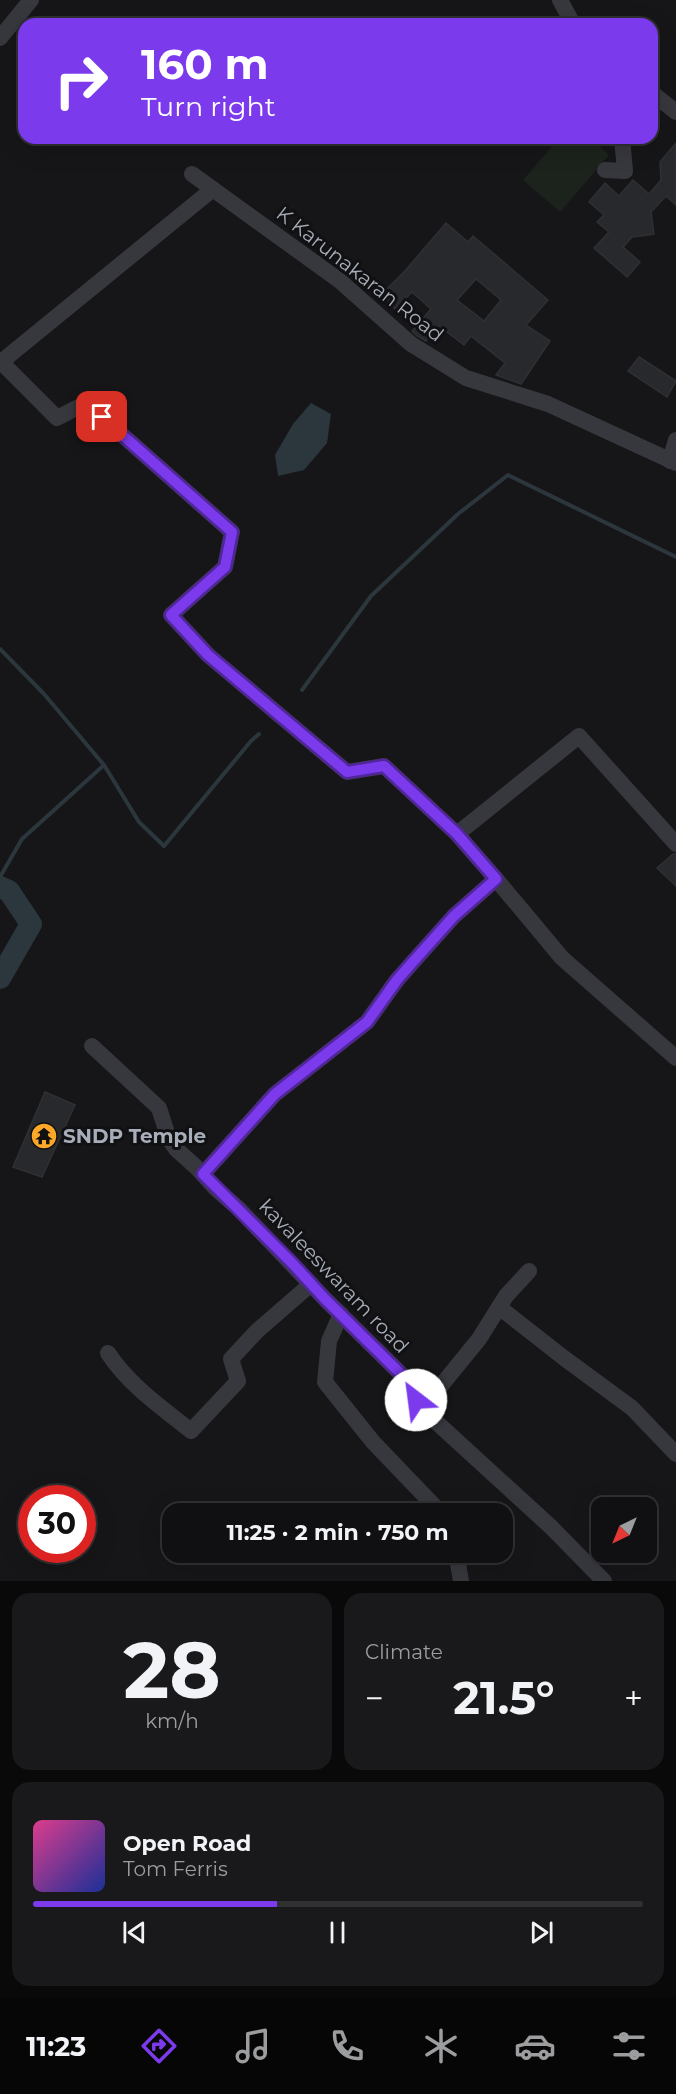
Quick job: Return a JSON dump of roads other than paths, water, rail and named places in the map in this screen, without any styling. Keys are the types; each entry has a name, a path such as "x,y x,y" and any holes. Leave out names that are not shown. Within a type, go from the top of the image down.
{"street":[{"path":"0,38 31,0"},
{"path":"560,0 570,18"},
{"path":"658,98 676,112"},
{"path":"605,170 625,171 623,144"},
{"name":"K Karunakaran Road","path":"192,174 340,281 411,344 466,378 548,404 673,462"},
{"path":"213,189 1,362 57,418 86,403 232,532 225,567 171,615 208,655 347,772 384,766 457,834 562,958 676,1058"},
{"path":"673,462 676,440"},
{"path":"457,834 579,736 676,844"},
{"path":"203,1174 275,1094 367,1022 397,980 454,916 496,879"},
{"name":"kavaleeswaram road","path":"92,1046 159,1108 169,1139 176,1149 406,1379 413,1388 416,1400 422,1409 542,1519 604,1581"},
{"path":"422,1409 479,1340 506,1296 529,1270"},
{"path":"108,1353 116,1365 144,1394 191,1431 238,1381 231,1359 257,1331 311,1284"},
{"path":"499,1307 632,1408 676,1454"},
{"path":"340,1314 329,1341 325,1382 374,1442 432,1503"},
{"path":"458,1563 461,1581"}],"waterway":[{"path":"302,690 371,596 458,514 508,475 676,557"},
{"path":"0,649 44,694 104,765 22,839 0,877"},
{"path":"104,765 139,822 164,846 259,734"},
{"path":"0,887 9,891 31,924 0,978"}],"place":[{"name":"SNDP Temple","path":"44,1136"}]}
